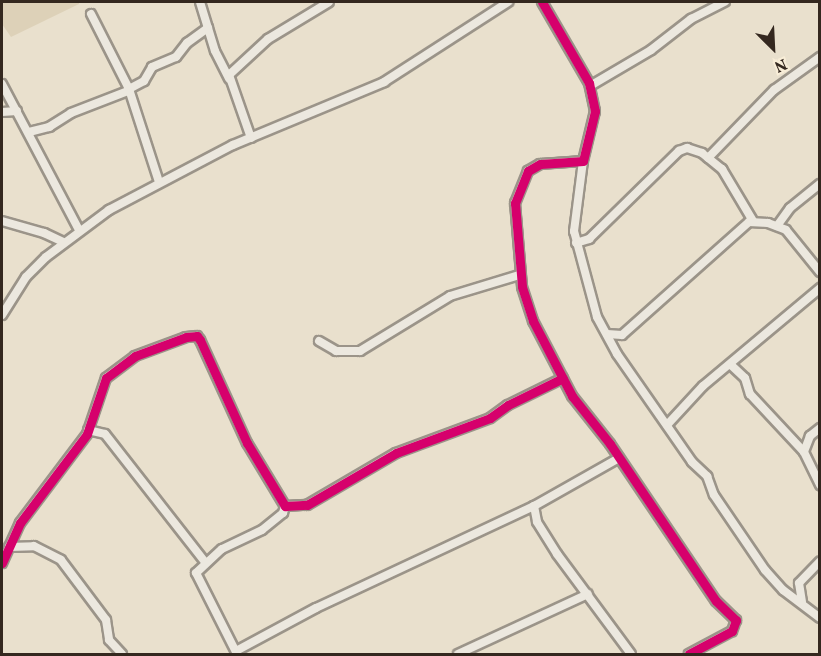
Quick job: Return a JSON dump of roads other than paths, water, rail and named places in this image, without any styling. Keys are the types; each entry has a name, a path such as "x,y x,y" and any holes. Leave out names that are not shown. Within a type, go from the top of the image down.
{"street":[{"path":"200,2 251,138"},
{"path":"229,79 247,55 329,2"},
{"path":"2,315 26,277 79,230 159,182 251,138 384,82 508,2"},
{"path":"542,2 590,86 595,111 575,208 576,243 597,317 667,425 706,476 714,495 765,570 783,590 802,602 819,618"},
{"path":"590,86 651,50 691,19 725,2"},
{"path":"91,14 129,90 159,182"},
{"path":"29,132 50,127 71,113 129,90 144,81 148,70 176,57 208,28"},
{"path":"708,158 774,90 819,57"},
{"path":"2,84 29,132 54,189 79,230"},
{"path":"2,112 17,111"},
{"path":"576,243 594,234 679,151 692,149 722,169 753,221 786,230 819,272"},
{"path":"583,161 540,164 528,171 515,203 519,275 533,321 562,378 716,601 736,620 732,632 689,654"},
{"path":"777,226 790,208 819,184"},
{"path":"2,221 44,232 63,242"},
{"path":"607,334 622,335 709,254 753,221"},
{"path":"319,341 336,351 360,351 450,296 519,275"},
{"path":"667,425 703,386 731,365 819,288"},
{"path":"2,563 20,523 88,430 100,387 112,371 150,350 197,336 247,443 285,506 283,513 262,530 222,549 205,562 196,578 237,653 316,608 534,506 619,458"},
{"path":"731,365 745,378 750,393 804,452 819,485"},
{"path":"285,506 306,505 396,453 490,418 562,378"},
{"path":"804,452 810,436 819,428"},
{"path":"88,430 105,434 205,562"},
{"path":"534,506 537,522 552,546 631,654"},
{"path":"9,547 34,546 61,560 106,620 109,640 122,654"},
{"path":"802,602 799,582 819,561"},
{"path":"458,654 588,594"}]}
